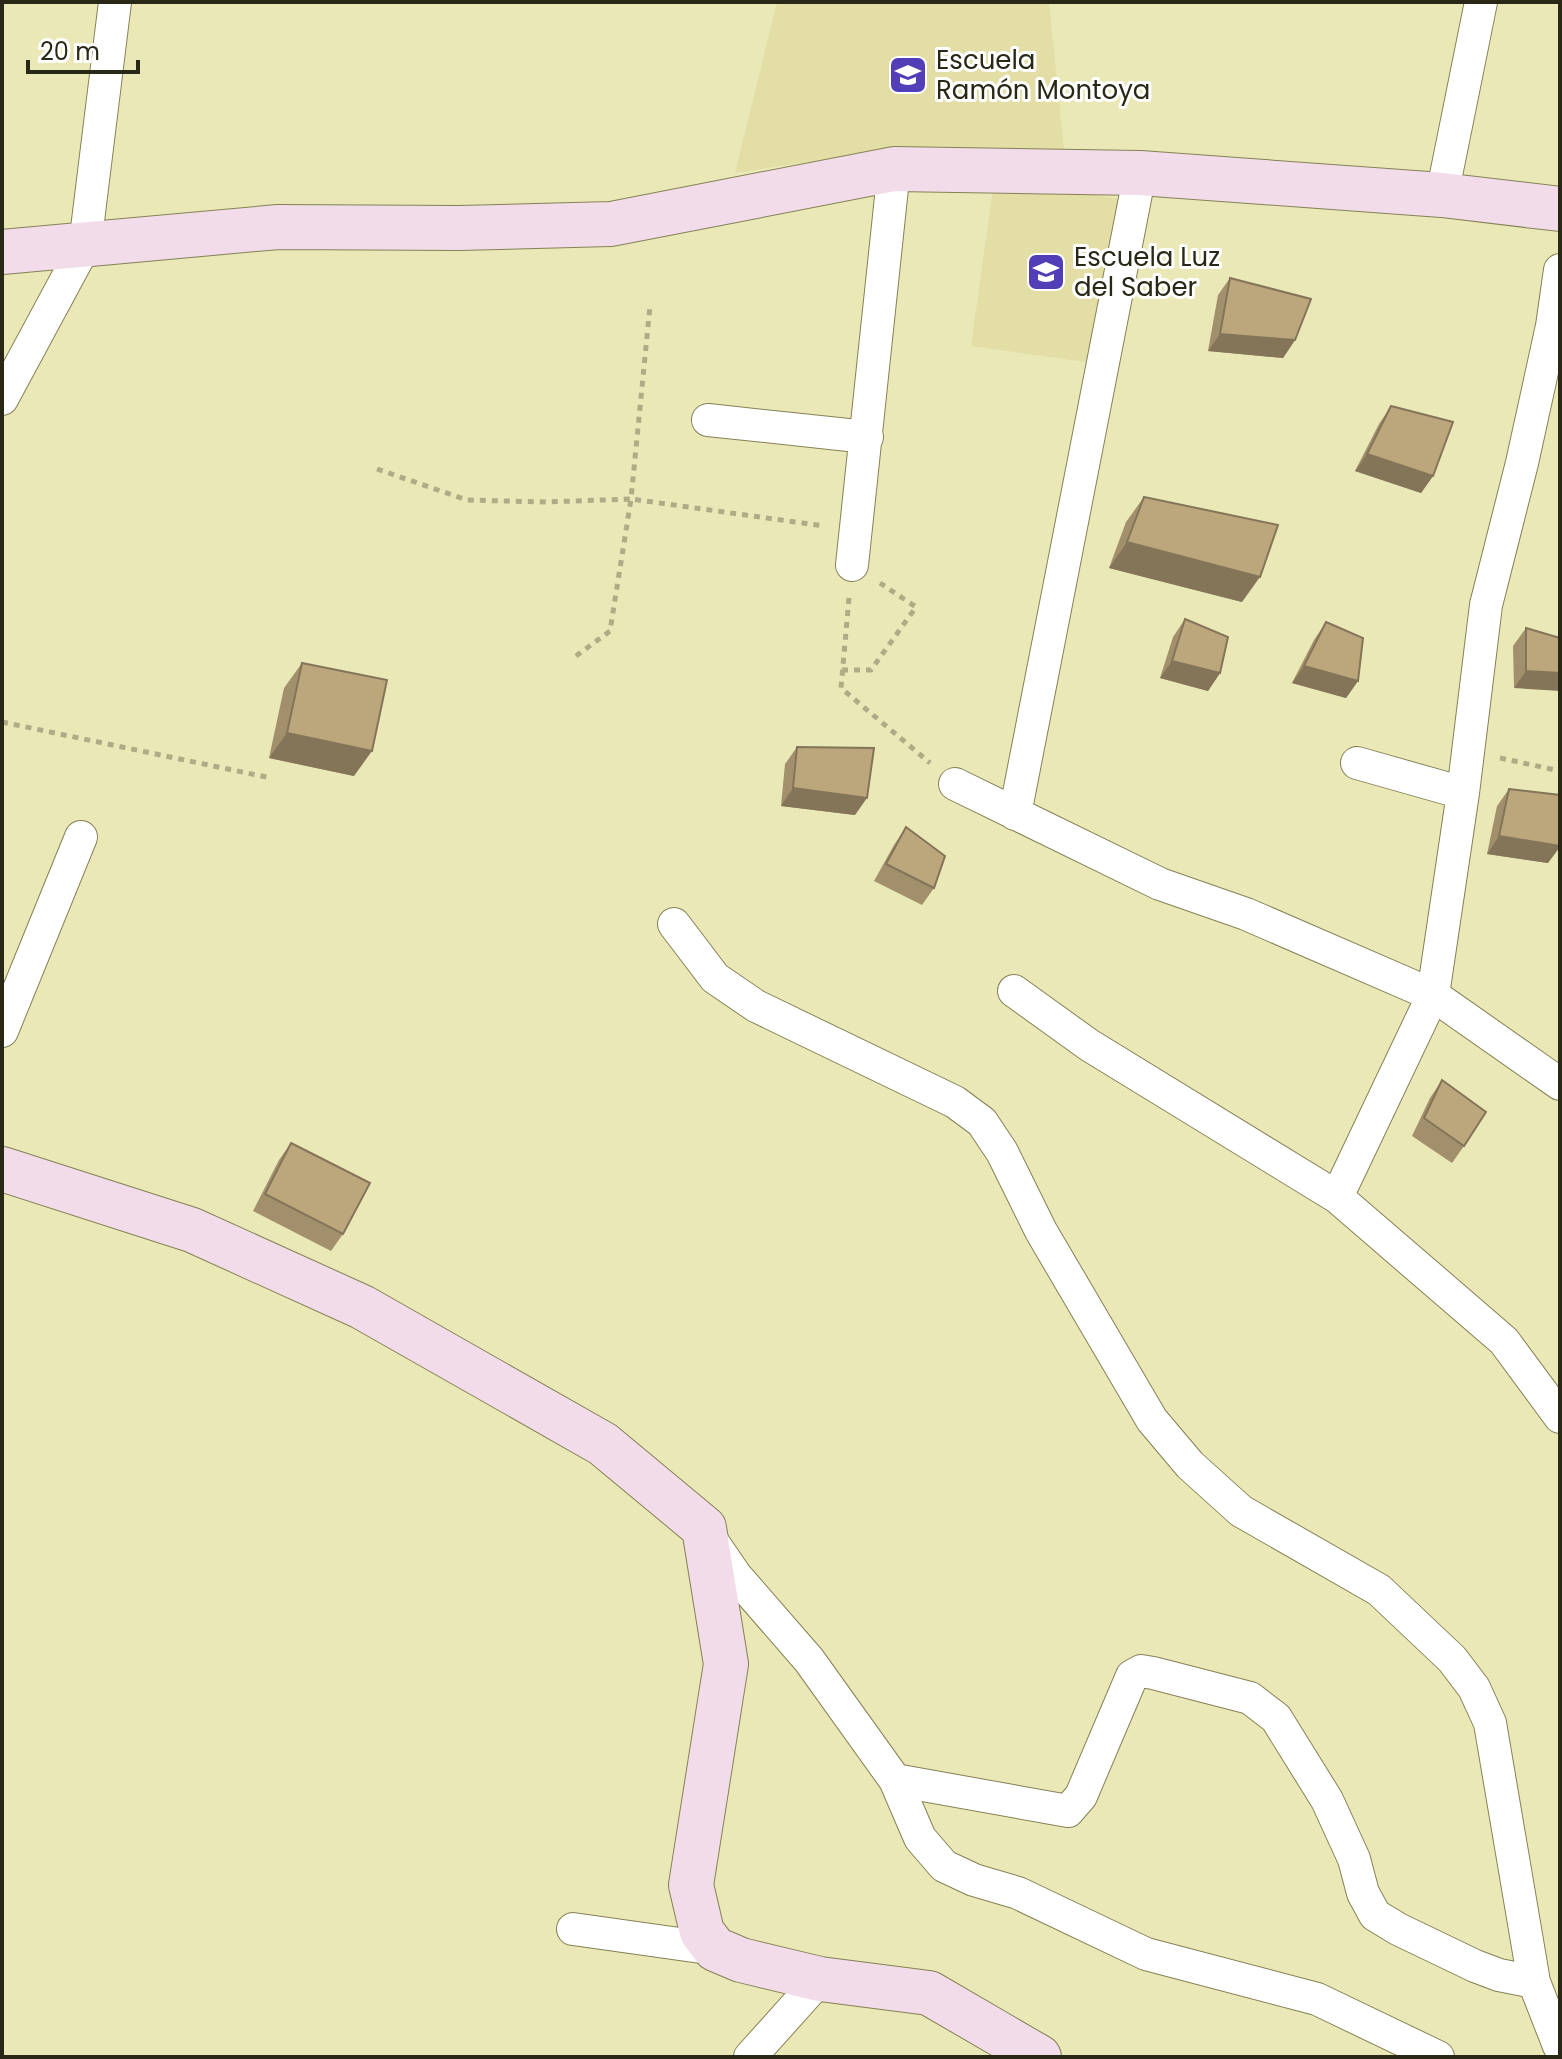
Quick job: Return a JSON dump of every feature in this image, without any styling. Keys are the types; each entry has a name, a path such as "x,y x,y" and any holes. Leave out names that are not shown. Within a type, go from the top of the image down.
{"street":[{"path":"2,399 85,245 115,2"},
{"path":"1442,195 1481,2"},
{"path":"852,565 894,169"},
{"path":"2,252 278,227 459,228 611,224 894,169 1140,173 1442,195 1560,209"},
{"path":"1015,814 1140,173"},
{"path":"1337,1197 1433,995 1463,793 1486,605 1522,463 1552,326 1560,270"},
{"path":"708,420 867,437"},
{"path":"1357,763 1463,793"},
{"path":"955,784 1160,884 1246,914 1433,995 1560,1084"},
{"path":"2,1031 81,837"},
{"path":"674,924 715,978 756,1006 955,1102 982,1122 1002,1152 1041,1231 1152,1420 1190,1465 1241,1511 1379,1590 1452,1659 1474,1688 1490,1723 1534,1982 1551,2050"},
{"path":"1014,991 1089,1045 1337,1197 1504,1341 1560,1417"},
{"path":"2,1169 192,1230 362,1307 603,1444 704,1528 736,1576 809,1660 895,1780 920,1838 944,1866 974,1880 1018,1893 1146,1954 1317,1999 1438,2057"},
{"path":"704,1528 726,1664 691,1885 702,1932 715,1949"},
{"path":"895,1780 1068,1811 1081,1796 1132,1676 1141,1671 1153,1673 1250,1698 1276,1718 1327,1800 1354,1859 1363,1893 1375,1915 1475,1966 1499,1975 1534,1982"},
{"path":"573,1929 715,1949 741,1960 820,1979 929,1993 1039,2057"},
{"path":"750,2057 820,1979"}],"path":[{"path":"576,656 610,631 631,499 650,306"},
{"path":"377,469 467,500 546,502 631,499 857,531"},
{"path":"842,670 871,670 916,607 852,565 842,670 841,688 955,784"},
{"path":"2,722 271,778"},
{"path":"1468,751 1560,771"}],"shaded area":[{"name":"Escuela Ramón Montoya","path":"777,2 1049,2 1064,149 892,149 735,173"},
{"name":"Escuela Luz del Saber","path":"994,181 1121,199 1099,364 971,346"}],"building":[{"path":"1230,278 1311,299 1295,340 1220,334"},
{"path":"1391,406 1453,422 1433,476 1367,454"},
{"path":"1144,497 1278,525 1260,577 1127,542"},
{"path":"1185,619 1228,637 1220,673 1172,661"},
{"path":"1326,622 1363,638 1358,681 1304,666"},
{"path":"1526,628 1560,638 1560,673 1526,671"},
{"path":"302,663 387,680 372,751 287,733"},
{"path":"797,747 874,748 867,798 793,788"},
{"path":"1509,789 1560,795 1560,846 1499,836"},
{"path":"906,827 945,856 934,888 886,864"},
{"path":"1442,1080 1486,1112 1464,1146 1424,1118"},
{"path":"291,1143 370,1183 343,1234 265,1194"}],"place":[{"name":"Escuela Ramón Montoya","path":"908,75"},
{"name":"Escuela Luz del Saber","path":"1046,272"}]}
